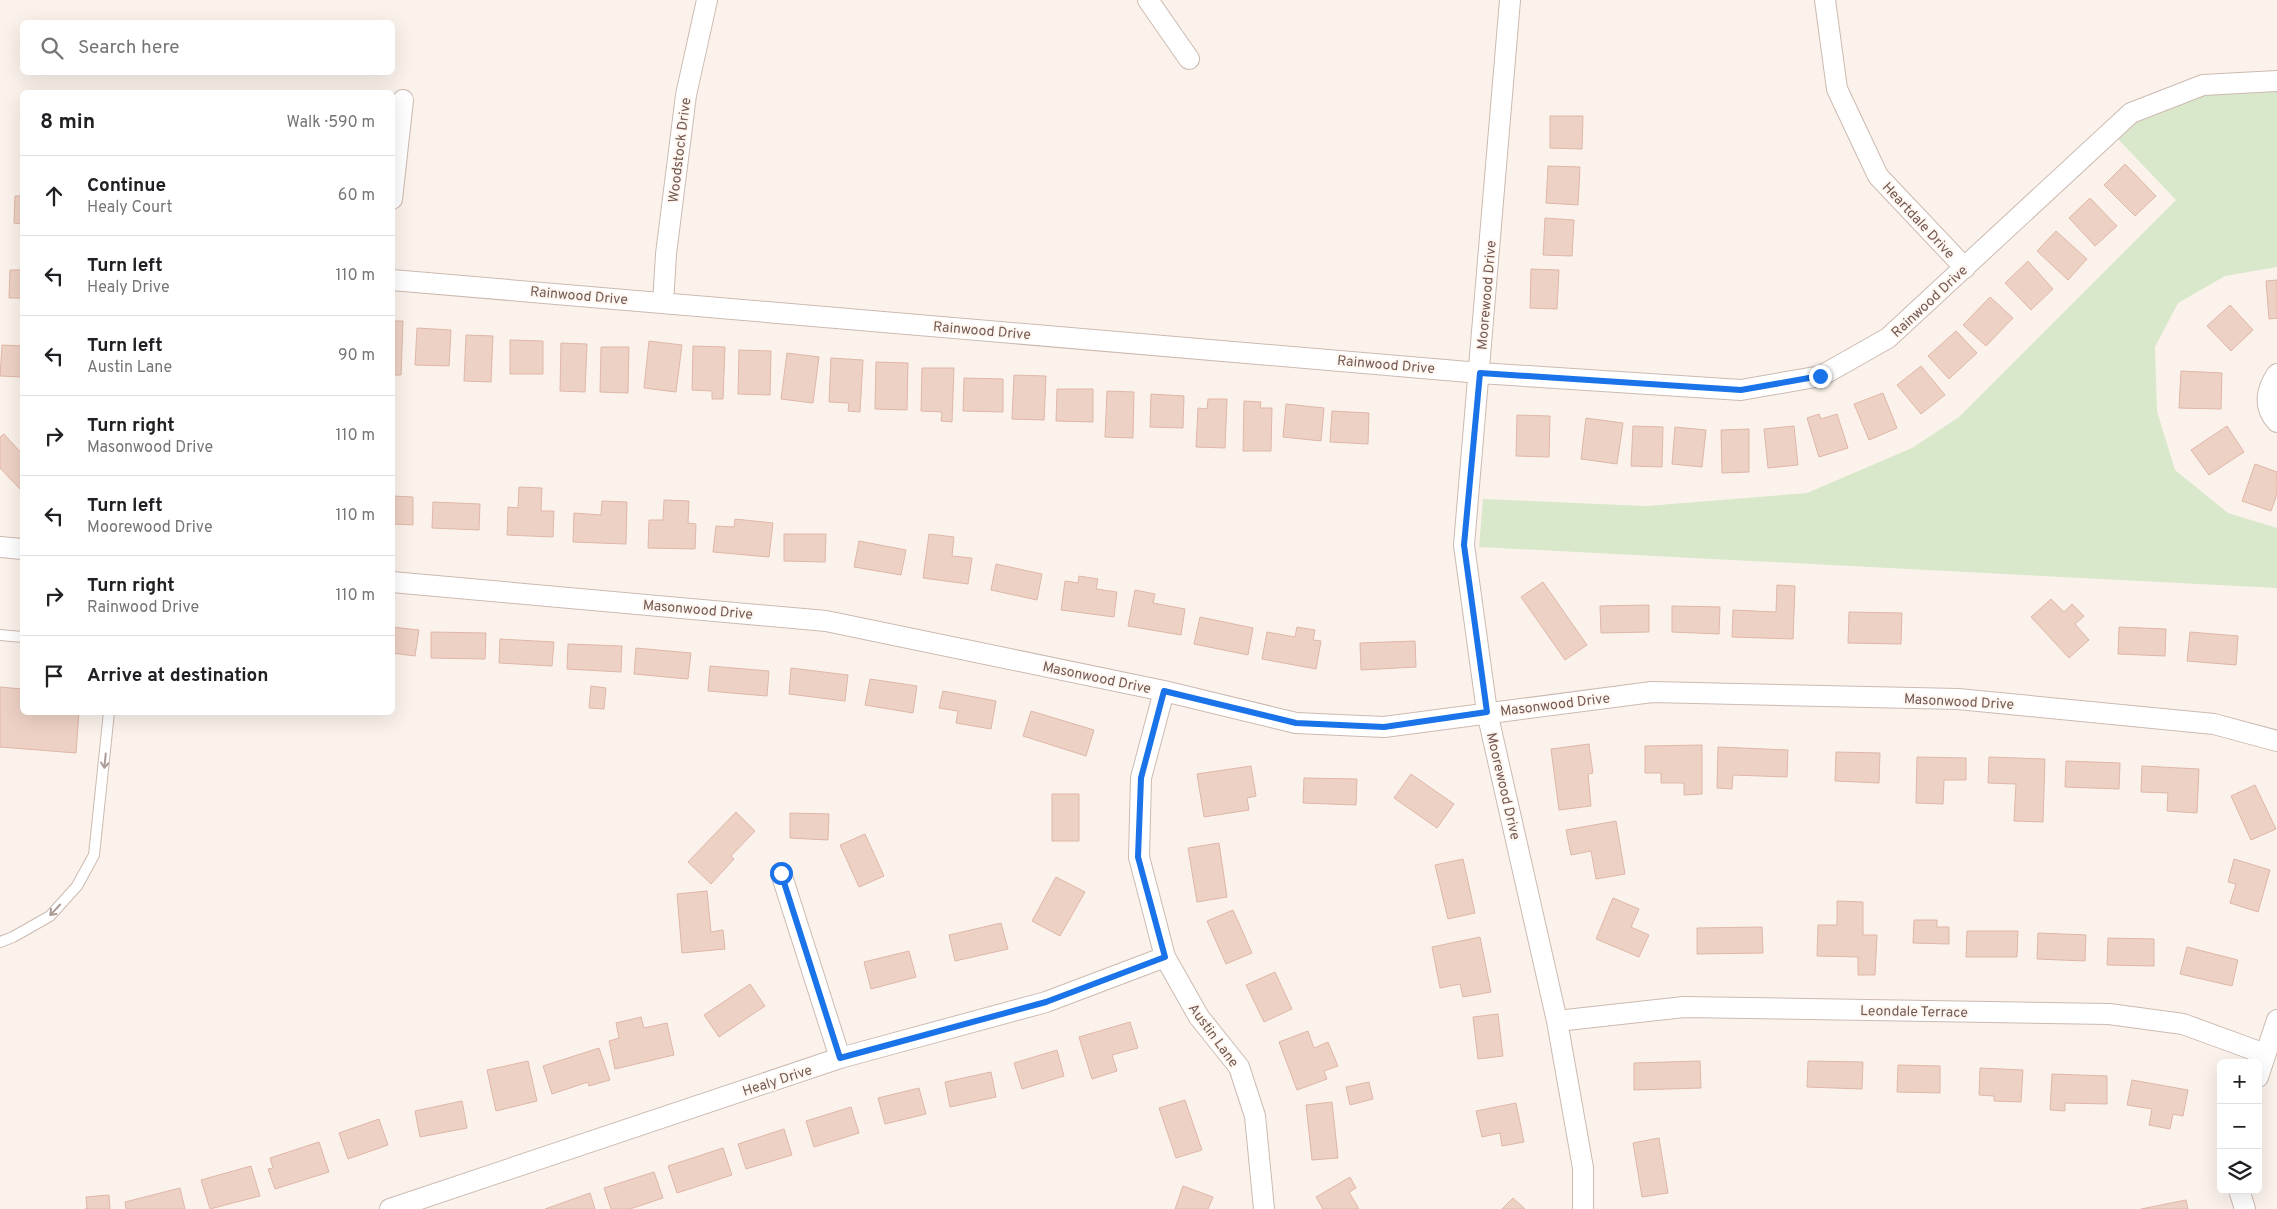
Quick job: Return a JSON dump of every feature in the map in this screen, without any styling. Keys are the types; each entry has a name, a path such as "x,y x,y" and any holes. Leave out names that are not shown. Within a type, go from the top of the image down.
{"street":[{"name":"Woodstock Drive","path":"663,303 666,254 686,95 707,0"},
{"path":"1148,0 1189,59"},
{"name":"Moorewood Drive","path":"1510,0 1464,545 1487,712 1557,1021 1583,1168 1583,1209"},
{"name":"Heartdale Drive","path":"1825,0 1837,89 1878,176 1965,268"},
{"name":"Rainwood Drive","path":"395,280 1480,373 1741,390 1820,376 1888,338 2131,113 2203,85 2277,81"},
{"path":"395,169 402,100"},
{"path":"2277,374 2268,386 2267,406 2277,422"},
{"path":"0,547 20,549"},
{"name":"Masonwood Drive","path":"395,582 826,621 1164,691 1296,723 1384,727 1487,712 1652,692 1958,699 2214,724 2277,741"},
{"name":"Austin Lane","path":"1164,691 1141,778 1138,857 1165,957 1199,1017 1239,1066 1255,1116 1264,1209"},
{"path":"781,873 840,1058"},
{"name":"Healy Drive","path":"390,1209 840,1058 1046,1002 1165,957"},
{"name":"Leondale Terrace","path":"1557,1021 1684,1007 2109,1014 2183,1024 2265,1054"},
{"path":"2262,1064 2277,1020"},
{"path":"2240,1194 2245,1209"}],"lane":[{"path":"0,635 20,637"},
{"path":"0,942 13,937 50,916 77,886 94,855 109,715"}],"green space":[{"path":"2277,89 2277,267 2225,276 2178,303 2155,347 2157,411 2175,470 2228,513 2277,528 2277,588 1479,547 1483,499 1646,506 1807,493 1912,448 1959,417 2176,200 2118,139 2153,112 2172,103 2233,91"}],"building":[{"path":"1550,116 1583,116 1582,149 1550,148"},
{"path":"2125,164 2156,196 2135,216 2104,185"},
{"path":"1548,166 1580,167 1578,205 1546,203"},
{"path":"15,196 20,196 20,224 14,223"},
{"path":"2090,198 2117,226 2095,246 2069,218"},
{"path":"1545,218 1574,220 1572,256 1543,255"},
{"path":"2056,231 2087,259 2068,280 2037,251"},
{"path":"2028,261 2053,289 2031,310 2005,283"},
{"path":"1531,269 1559,270 1557,309 1530,308"},
{"path":"10,270 20,270 20,298 9,298"},
{"path":"2277,280 2277,318 2269,319 2266,281"},
{"path":"1990,297 2013,318 1986,346 1963,325"},
{"path":"2230,305 2253,330 2231,351 2207,326"},
{"path":"395,321 403,321 401,375 395,375"},
{"path":"417,328 451,330 449,366 415,365"},
{"path":"1956,331 1977,353 1949,379 1928,356"},
{"path":"466,335 493,336 491,382 464,381"},
{"path":"510,340 543,341 543,374 510,374"},
{"path":"649,341 682,345 676,392 644,388"},
{"path":"561,343 587,344 585,392 560,391"},
{"path":"2,345 20,346 20,377 0,376"},
{"path":"693,346 725,347 723,399 712,399 712,391 692,390"},
{"path":"601,347 629,347 628,393 600,392"},
{"path":"739,350 771,351 770,395 738,394"},
{"path":"787,353 819,357 813,403 781,399"},
{"path":"831,358 863,360 860,412 848,411 849,403 829,402"},
{"path":"876,362 908,363 907,410 875,409"},
{"path":"1921,366 1945,395 1921,414 1897,385"},
{"path":"922,368 954,368 952,422 941,421 942,412 921,411"},
{"path":"2181,371 2222,373 2221,409 2179,408"},
{"path":"1014,375 1046,376 1044,420 1012,419"},
{"path":"964,378 1003,379 1003,412 963,411"},
{"path":"1057,389 1093,389 1093,422 1056,421"},
{"path":"1107,391 1134,392 1133,438 1105,437"},
{"path":"1883,393 1897,428 1869,440 1854,404"},
{"path":"1151,394 1184,396 1183,428 1150,427"},
{"path":"1208,399 1227,399 1225,448 1196,447 1198,408 1207,409"},
{"path":"1244,401 1261,402 1260,408 1272,408 1271,451 1243,451"},
{"path":"1286,404 1324,408 1321,441 1283,437"},
{"path":"1332,411 1369,413 1368,444 1330,442"},
{"path":"1819,414 1821,419 1837,414 1848,448 1819,457 1807,418"},
{"path":"1517,415 1550,416 1549,457 1516,456"},
{"path":"1586,418 1623,423 1617,464 1581,459"},
{"path":"1633,426 1663,427 1662,467 1631,466"},
{"path":"1794,426 1798,465 1768,468 1764,429"},
{"path":"2227,426 2244,452 2209,475 2191,450"},
{"path":"1675,427 1706,430 1702,467 1672,464"},
{"path":"1749,429 1749,472 1722,473 1721,430"},
{"path":"4,434 20,452 20,489 0,468 0,437"},
{"path":"2255,464 2277,472 2277,494 2271,511 2242,501"},
{"path":"519,487 542,488 541,511 554,511 553,537 507,535 508,507 518,508"},
{"path":"395,496 413,497 413,525 395,524"},
{"path":"664,500 689,501 688,523 696,524 695,549 648,548 649,520 663,520"},
{"path":"602,501 627,502 626,544 573,542 574,513 601,515"},
{"path":"433,502 480,504 479,530 432,528"},
{"path":"735,519 773,523 769,557 713,552 716,526 734,527"},
{"path":"784,534 826,534 825,562 784,561"},
{"path":"929,534 954,537 952,556 972,558 968,584 923,578"},
{"path":"859,541 906,550 901,575 854,567"},
{"path":"996,564 1042,574 1037,600 991,590"},
{"path":"1079,576 1098,579 1096,589 1117,592 1114,617 1061,610 1065,581 1078,583"},
{"path":"1543,582 1587,645 1565,660 1521,597"},
{"path":"1777,585 1795,586 1793,639 1732,637 1733,610 1776,612"},
{"path":"1135,590 1155,594 1153,603 1185,609 1181,635 1128,626"},
{"path":"2051,599 2064,612 2072,604 2084,616 2075,624 2089,640 2069,658 2031,617"},
{"path":"1649,605 1649,632 1601,633 1600,606"},
{"path":"1672,606 1720,607 1719,634 1672,632"},
{"path":"1849,612 1902,613 1901,644 1848,643"},
{"path":"1200,617 1253,628 1248,655 1194,644"},
{"path":"395,627 419,630 415,656 395,653"},
{"path":"1297,627 1315,630 1313,640 1321,641 1316,669 1262,659 1267,632 1295,637"},
{"path":"2119,627 2166,629 2165,656 2118,654"},
{"path":"431,632 486,633 485,659 431,658"},
{"path":"2190,632 2238,636 2236,665 2187,661"},
{"path":"500,639 554,642 552,666 499,663"},
{"path":"1415,641 1416,667 1361,670 1360,643"},
{"path":"568,644 622,646 621,672 567,669"},
{"path":"636,648 691,653 688,679 634,674"},
{"path":"710,666 769,671 767,696 708,691"},
{"path":"791,668 848,675 845,701 789,694"},
{"path":"870,679 917,686 913,713 865,705"},
{"path":"591,686 606,688 604,709 589,708"},
{"path":"0,687 20,689 20,715 79,715 76,753 0,747"},
{"path":"943,691 996,701 991,729 956,723 958,711 939,708"},
{"path":"1031,711 1094,730 1086,756 1023,736"},
{"path":"1589,744 1593,773 1588,774 1591,806 1559,810 1551,749"},
{"path":"1702,745 1702,794 1684,795 1684,783 1661,783 1661,773 1645,773 1645,746"},
{"path":"1718,747 1788,750 1787,777 1733,775 1732,789 1717,788"},
{"path":"1836,752 1880,753 1879,783 1835,781"},
{"path":"1917,757 1966,758 1966,780 1944,780 1943,804 1916,803"},
{"path":"1989,757 2045,759 2043,822 2014,821 2016,784 1988,783"},
{"path":"2066,761 2120,763 2119,789 2065,787"},
{"path":"1251,766 1256,796 1247,798 1249,810 1204,817 1197,774"},
{"path":"2142,766 2199,769 2197,813 2167,811 2168,793 2141,792"},
{"path":"1411,774 1454,804 1437,828 1394,798"},
{"path":"1304,778 1357,779 1356,805 1303,803"},
{"path":"2255,785 2276,829 2251,840 2231,796"},
{"path":"1052,794 1079,794 1079,841 1052,841"},
{"path":"736,812 755,831 731,856 734,859 711,884 688,862"},
{"path":"790,813 829,814 828,840 790,838"},
{"path":"1616,821 1625,874 1596,879 1591,851 1571,855 1566,830"},
{"path":"865,834 884,876 859,887 840,845"},
{"path":"1219,843 1227,897 1197,902 1188,848"},
{"path":"1463,859 1475,913 1448,919 1435,865"},
{"path":"2234,859 2270,870 2258,912 2230,903 2236,884 2228,882"},
{"path":"1056,877 1085,892 1060,936 1032,921"},
{"path":"707,891 711,932 723,930 725,949 682,953 677,894"},
{"path":"1613,898 1639,909 1631,927 1649,935 1639,957 1596,939"},
{"path":"1837,901 1863,902 1863,935 1877,935 1875,975 1858,975 1858,957 1817,956 1818,925 1837,925"},
{"path":"1233,910 1252,953 1226,964 1207,921"},
{"path":"1914,920 1937,920 1937,927 1949,927 1949,944 1913,943"},
{"path":"1001,923 1008,949 955,961 949,935"},
{"path":"1762,927 1763,953 1697,954 1697,928"},
{"path":"1967,931 2018,931 2017,957 1966,957"},
{"path":"2038,933 2086,935 2085,961 2037,959"},
{"path":"1480,937 1491,992 1463,997 1460,984 1440,988 1432,947"},
{"path":"2108,938 2154,939 2154,966 2107,965"},
{"path":"2187,947 2238,960 2232,986 2180,974"},
{"path":"909,951 916,977 871,989 864,962"},
{"path":"1275,972 1292,1009 1264,1022 1246,985"},
{"path":"750,984 765,1006 719,1037 704,1015"},
{"path":"1498,1014 1503,1056 1478,1059 1473,1017"},
{"path":"641,1017 644,1028 667,1023 674,1055 615,1069 609,1041 619,1038 616,1023"},
{"path":"1130,1022 1138,1048 1112,1055 1117,1071 1092,1079 1079,1037"},
{"path":"1308,1031 1314,1048 1328,1042 1338,1066 1324,1071 1327,1079 1297,1090 1279,1042"},
{"path":"599,1048 610,1080 589,1086 588,1082 552,1094 543,1066"},
{"path":"1057,1050 1064,1076 1022,1089 1014,1063"},
{"path":"528,1061 537,1101 496,1111 487,1070"},
{"path":"1700,1061 1701,1088 1634,1090 1634,1063"},
{"path":"1808,1061 1863,1062 1862,1089 1807,1087"},
{"path":"1898,1065 1940,1066 1940,1093 1897,1092"},
{"path":"1980,1068 2023,1070 2021,1102 1994,1101 1994,1096 1979,1095"},
{"path":"991,1072 996,1097 950,1107 945,1082"},
{"path":"2052,1074 2107,1076 2107,1104 2065,1103 2065,1111 2050,1110"},
{"path":"2132,1080 2188,1090 2183,1116 2173,1114 2170,1129 2149,1125 2152,1109 2127,1105"},
{"path":"1369,1082 1373,1099 1350,1105 1346,1087"},
{"path":"919,1088 926,1114 885,1124 878,1098"},
{"path":"1185,1100 1202,1150 1176,1158 1159,1108"},
{"path":"462,1101 467,1128 420,1137 415,1111"},
{"path":"1332,1102 1338,1158 1312,1160 1306,1105"},
{"path":"1516,1103 1524,1142 1502,1146 1500,1133 1482,1137 1476,1111"},
{"path":"851,1107 859,1133 814,1147 806,1121"},
{"path":"379,1119 388,1145 348,1159 339,1133"},
{"path":"784,1129 792,1155 746,1169 738,1144"},
{"path":"1659,1138 1668,1193 1642,1197 1633,1143"},
{"path":"319,1142 329,1172 275,1189 268,1169 273,1168 270,1158"},
{"path":"723,1148 732,1175 677,1193 668,1166"},
{"path":"251,1166 260,1196 210,1209 201,1180"},
{"path":"654,1172 663,1198 630,1209 611,1209 604,1188"},
{"path":"1350,1177 1356,1188 1349,1192 1359,1209 1323,1209 1316,1197"},
{"path":"1183,1186 1213,1197 1208,1209 1175,1209"},
{"path":"180,1188 185,1209 126,1209 125,1202"},
{"path":"590,1193 595,1209 545,1209"},
{"path":"109,1195 110,1209 87,1209 86,1197"},
{"path":"1513,1198 1525,1209 1502,1209"},
{"path":"2186,1200 2188,1209 2141,1209"}],"route":[{"path":"781,873 840,1058 1046,1002 1165,957 1138,857 1141,778 1164,691 1296,723 1384,727 1487,712 1464,545 1480,373 1741,390 1820,376"}]}
